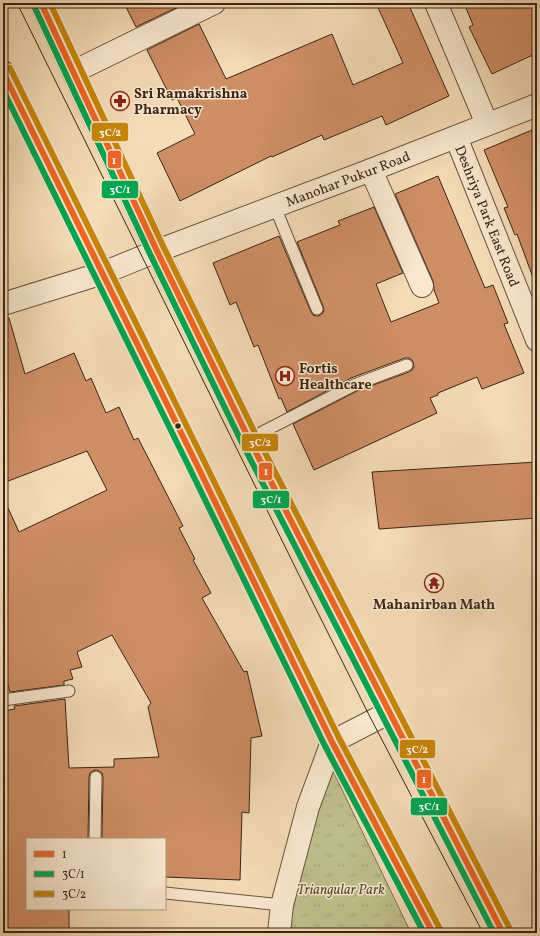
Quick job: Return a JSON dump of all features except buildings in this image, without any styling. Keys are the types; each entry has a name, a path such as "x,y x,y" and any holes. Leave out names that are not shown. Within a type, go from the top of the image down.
{"main road":[{"path":"41,3 157,251 250,439 503,933"},
{"path":"3,72 332,742 433,933"}],"street":[{"path":"73,72 214,3"},
{"path":"436,3 487,124"},
{"name":"Manohar Pukur Road","path":"3,304 103,273 537,105"},
{"name":"Deshriya Park East Road","path":"456,137 537,340"},
{"path":"372,170 422,286"},
{"path":"279,933 282,905 308,807 332,742 390,712"}],"lane":[{"path":"275,207 317,309"},
{"path":"250,439 354,386 407,365"},
{"path":"3,700 69,691"},
{"path":"96,777 96,838"},
{"path":"166,893 282,905"}],"green space":[{"name":"Triangular Park","path":"333,771 411,933 287,933 290,908 317,801"}],"tram line":[{"path":"17,3 369,715 483,933"}],"transit line":[{"name":"1","path":"41,3 157,251 249,439 503,933"},
{"name":"3C/2","path":"50,3 164,248 256,435 510,929"},
{"name":"3C/1","path":"34,6 150,254 242,443 494,933"},
{"name":"3C/2","path":"10,68 339,738 440,929"},
{"name":"1","path":"3,72 332,742 433,933"},
{"name":"3C/1","path":"3,90 325,746 424,933"}],"place":[{"name":"Sri Ramakrishna Pharmacy","path":"120,101"},
{"name":"Fortis Healthcare","path":"285,376"},
{"name":"Mahanirban Math","path":"434,583"}]}
